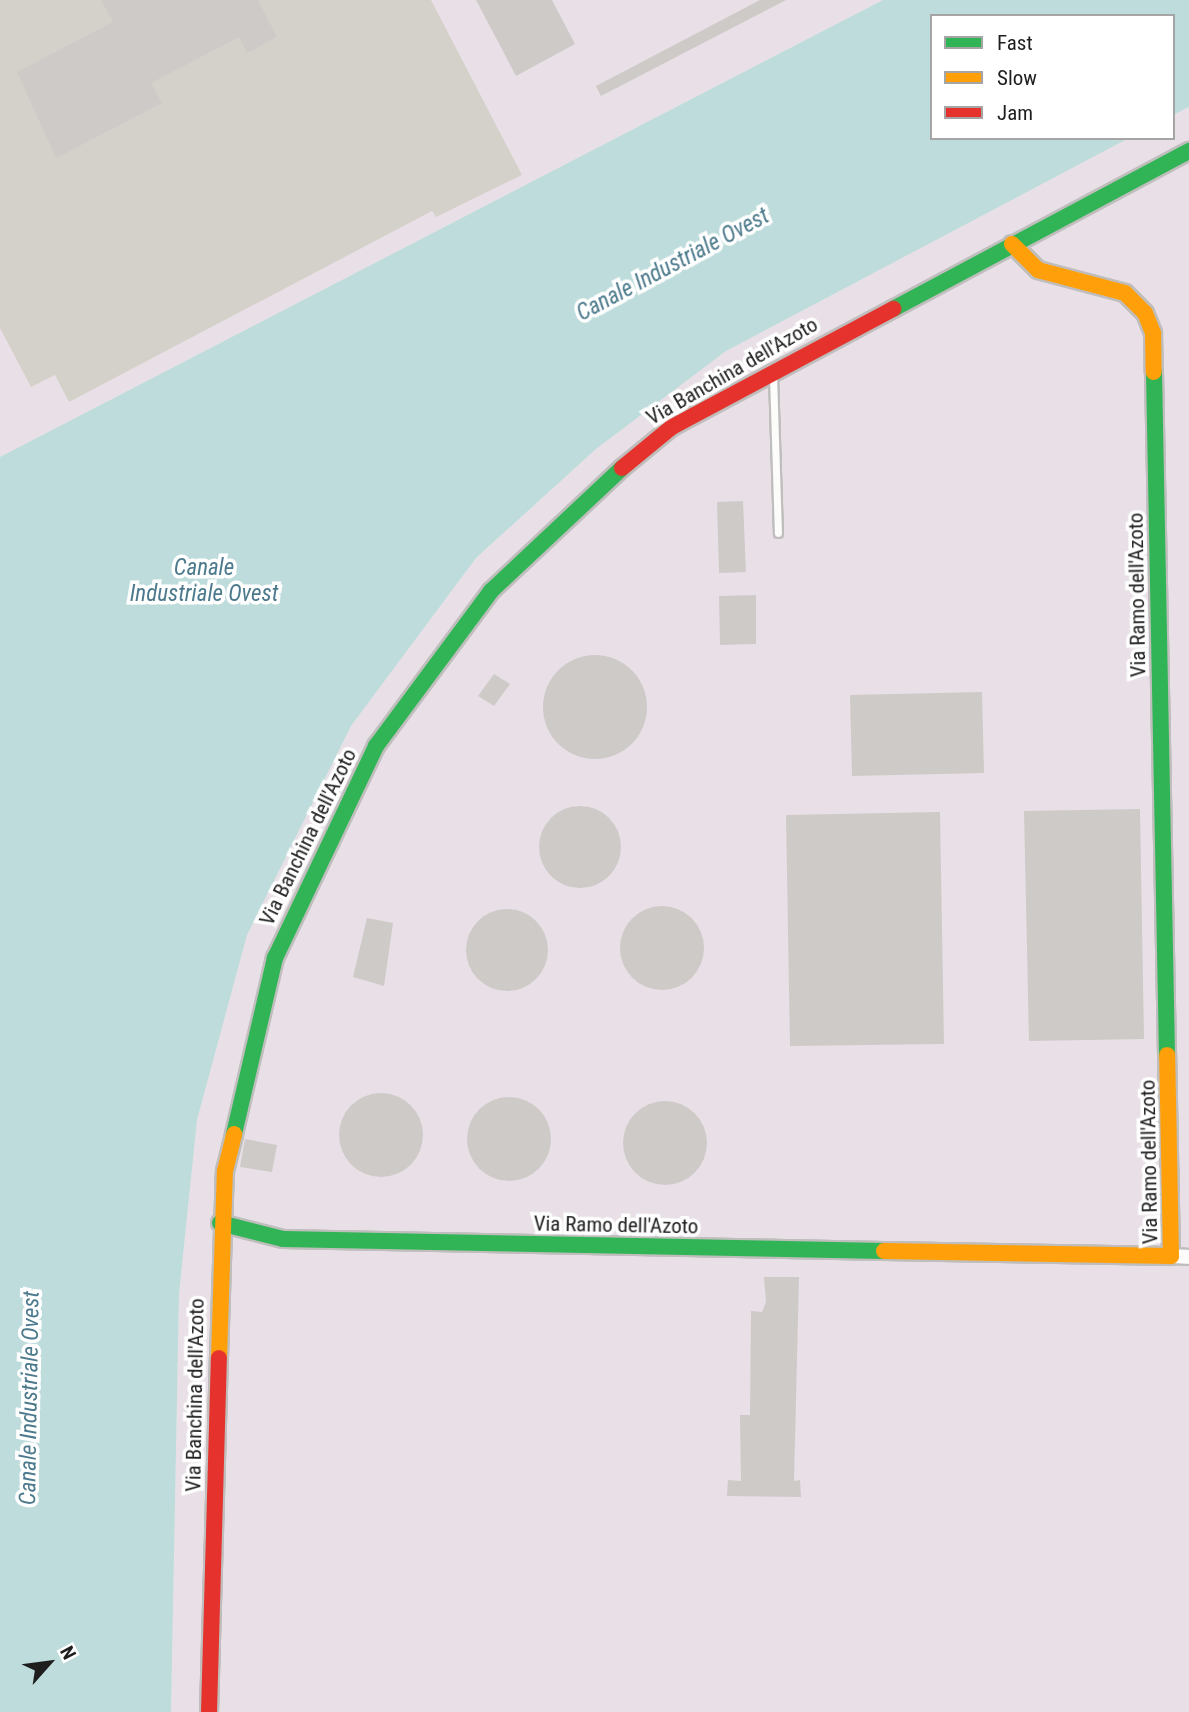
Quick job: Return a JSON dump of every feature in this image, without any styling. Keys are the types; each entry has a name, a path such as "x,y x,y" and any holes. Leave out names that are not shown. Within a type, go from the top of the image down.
{"street":[{"name":"Via Banchina dell'Azoto","path":"209,1712 220,1223 236,1107 275,958 376,746 446,644 577,505 671,427 773,368 1189,151"},
{"name":"Via Ramo dell'Azoto","path":"220,1223 283,1240 1171,1256 1153,333 1145,313 1125,293 1038,270 1012,244"},
{"path":"1171,1256 1189,1257"}],"lane":[{"path":"773,368 778,533"}],"shaded area":[{"path":"0,0 883,0 0,457"},
{"path":"0,0 431,0 522,175 436,217 432,211 69,402 55,375 31,387 0,328"},
{"path":"1189,107 1189,1712 171,1712 179,1294 197,1120 247,935 351,726 476,558 596,449 726,351 1125,140 1175,140 1175,114"}],"water":[{"name":"Canale Industriale Ovest","path":"883,0 1189,0 1189,107 1175,114 1175,14 930,14 930,140 1125,140 726,351 596,449 476,558 351,726 247,935 197,1120 179,1294 171,1712 0,1712 0,457"}],"building":[{"path":"101,0 258,0 277,37 247,53 239,37 151,83 162,103 56,158 17,72 113,22"},
{"path":"476,0 552,0 575,44 516,76"},
{"path":"760,0 786,0 601,96 596,86"},
{"path":"743,501 746,572 719,573 717,502"},
{"path":"756,595 756,644 720,645 719,596"},
{"path":"595,655 615,659 632,670 643,687 647,707 643,727 632,744 615,755 595,759 575,755 558,744 547,727 543,707 547,687 558,670 575,659"},
{"path":"494,674 510,684 494,706 478,696"},
{"path":"982,692 984,773 852,776 850,695"},
{"path":"580,806 596,809 609,818 618,831 621,847 618,863 609,876 596,885 580,888 564,885 551,876 542,863 539,847 542,831 551,818 564,809"},
{"path":"1140,809 1144,1039 1029,1041 1024,811"},
{"path":"940,812 944,1044 790,1046 786,815"},
{"path":"654,906 670,906 686,913 697,924 704,940 701,964 692,978 670,990 654,990 638,983 627,972 620,956 620,940 627,924 638,913"},
{"path":"499,909 515,909 530,916 541,927 548,942 545,966 536,979 515,991 499,991 484,984 473,973 466,958 466,942 473,927 484,916"},
{"path":"367,918 393,923 384,986 353,977"},
{"path":"373,1093 389,1093 405,1100 416,1111 423,1127 420,1151 411,1165 389,1177 373,1177 357,1170 346,1159 339,1143 339,1127 346,1111 357,1100"},
{"path":"501,1097 517,1097 533,1104 544,1115 551,1131 548,1155 539,1169 517,1181 501,1181 485,1174 474,1163 467,1147 467,1131 474,1115 485,1104"},
{"path":"657,1101 673,1101 689,1108 700,1119 707,1135 704,1159 695,1173 673,1185 657,1185 641,1178 630,1167 623,1151 623,1135 630,1119 641,1108"},
{"path":"245,1139 277,1145 272,1172 240,1167"},
{"path":"764,1277 799,1277 794,1481 800,1480 801,1497 727,1496 728,1480 741,1481 740,1415 750,1415 751,1311 762,1312 766,1302"}],"traffic: fast":[{"path":"893,309 1189,151"},
{"path":"1154,372 1167,1055"},
{"path":"234,1134 275,958 376,746 491,591 622,468"},
{"path":"220,1223 283,1239 884,1251"}],"traffic: slow":[{"path":"1012,244 1038,270 1125,293 1145,313 1153,333 1154,372"},
{"path":"884,1251 1171,1256 1167,1055"},
{"path":"219,1358 225,1171 234,1134"}],"traffic: jam":[{"path":"622,468 672,427 893,309"},
{"path":"209,1712 219,1358"}]}
